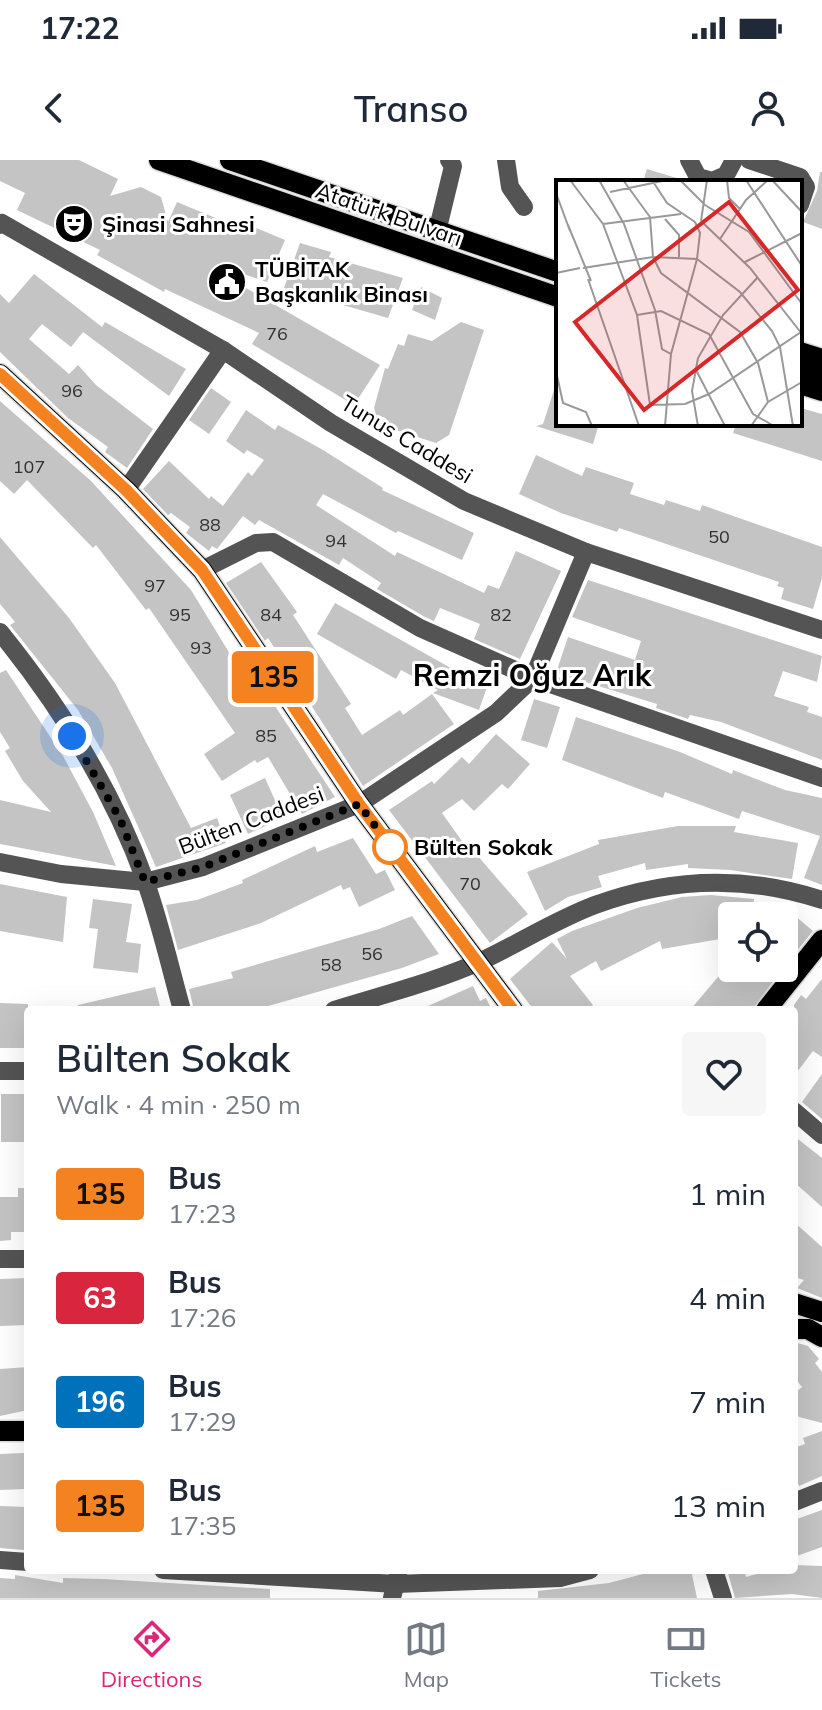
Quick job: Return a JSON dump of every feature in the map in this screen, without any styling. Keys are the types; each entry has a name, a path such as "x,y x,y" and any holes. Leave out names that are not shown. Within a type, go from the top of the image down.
{"main road":[{"name":"Atatürk Bulvarı","path":"159,160 556,296"},
{"name":"Atatürk Bulvarı","path":"240,162 556,271"},
{"path":"802,338 822,344"},
{"path":"802,353 822,359"},
{"path":"802,369 822,375"},
{"path":"0,374 126,490 202,570 359,804 510,1006"},
{"path":"802,385 822,391"},
{"path":"769,1006 822,940"},
{"path":"798,1304 822,1312"},
{"path":"798,1329 808,1329 822,1337"},
{"path":"0,1431 24,1431"}],"street":[{"path":"437,232 453,166 449,160"},
{"path":"506,160 510,187 524,207"},
{"path":"689,160 693,172 703,180"},
{"path":"708,180 726,175 734,160"},
{"path":"749,160 802,180"},
{"path":"802,180 806,187 802,199"},
{"name":"Tunus Caddesi","path":"0,225 2,223 223,350 331,423 445,491 586,552 822,630"},
{"path":"126,490 223,350"},
{"path":"202,570 256,543 273,542 420,628 533,678 822,778"},
{"name":"Bülten Caddesi","path":"0,862 61,874 145,882 203,867 359,804 486,720 533,678 586,552"},
{"path":"0,632 8,651 57,711 120,819 145,882 181,1006"},
{"path":"346,1006 476,963 592,906 666,884 713,883 757,887 822,900"},
{"path":"0,1071 24,1071"},
{"path":"798,1114 822,1135"},
{"path":"0,1259 24,1259"},
{"path":"798,1500 822,1491"},
{"path":"0,1560 24,1562"},
{"path":"230,1574 396,1584 560,1578 575,1574"},
{"path":"715,1574 723,1598"}],"building":[{"path":"0,160 79,160 118,179 110,196 141,187 161,197 168,222 177,202 230,224 233,218 285,240 267,282 220,266 218,272 380,365 354,405 252,344 259,333 165,289 164,292 97,255 100,250 17,210 25,193 0,181"},
{"path":"647,169 683,180 644,180"},
{"path":"820,172 822,229 803,222 817,191"},
{"path":"300,243 331,252 329,257 403,278 388,318 284,288"},
{"path":"34,274 102,327 105,322 186,369 169,396 83,332 71,347 42,324 29,339 69,374 78,365 96,385 153,429 127,468 105,452 108,447 68,418 0,352 0,294 9,303"},
{"path":"421,287 442,298 435,320 412,310"},
{"path":"461,322 484,330 449,435 436,443 383,426 386,418 376,415 374,408 385,368 388,369 398,344 404,346 408,334 432,341"},
{"path":"556,384 556,426 598,426 593,444 536,426 543,424"},
{"path":"211,388 231,402 209,434 189,420"},
{"path":"0,401 91,481 191,590 230,654 275,706 335,797 302,814 268,757 257,763 255,760 222,781 204,754 235,733 149,608 146,610 96,545 93,548 27,480 14,494 0,481"},
{"path":"804,409 822,414 822,461 733,433 735,426 802,426"},
{"path":"246,410 275,430 278,425 323,450 382,490 474,533 462,560 398,531 396,533 323,494 316,505 395,556 397,552 484,593 488,585 499,589 516,551 561,571 520,659 474,639 480,624 440,608 434,621 425,617 377,589 381,583 343,558 339,565 259,520 255,525 243,516 217,549 212,546 209,551 186,533 190,527 171,513 168,515 143,489 169,461 209,499 211,496 223,506 248,472 252,476 264,460 247,450 244,454 226,441"},
{"path":"536,455 582,476 586,467 634,483 630,494 664,505 666,500 700,511 702,505 822,547 822,578 813,609 781,599 784,588 777,586 779,582 619,528 617,532 561,513 519,494"},
{"path":"0,537 69,618 115,683 191,828 217,818 226,843 156,867 112,768 78,710 10,625 15,622 0,604"},
{"path":"261,562 297,612 293,615 351,704 345,708 362,735 400,710 403,715 432,694 454,724 363,786 268,638 265,641 226,583"},
{"path":"588,580 822,656 817,682 783,671 774,696 809,707 807,712 822,717 822,760 721,722 690,715 688,719 656,708 657,704 556,673 568,637 635,660 641,641 572,617"},
{"path":"335,603 449,667 488,684 479,710 433,693 438,690 401,670 396,679 317,634"},
{"path":"6,670 63,756 93,812 116,866 0,844 0,800 51,812 23,781 5,751 10,748 0,732 0,673"},
{"path":"534,699 560,707 547,748 521,740"},
{"path":"576,717 680,752 732,774 733,770 785,790 822,798 822,885 804,878 820,836 742,811 739,819 665,792 663,798 562,760"},
{"path":"496,734 530,764 508,789 502,784 474,811 462,799 442,813 474,858 477,855 528,914 490,943 389,810 432,781 434,784 462,757 469,764"},
{"path":"265,778 283,818 248,834 230,795"},
{"path":"678,826 736,826 734,832 798,843 792,879 730,870 688,868 688,864 646,870 645,863 598,876 602,887 568,897 545,911 527,872 599,844 598,840"},
{"path":"353,838 376,874 385,870 395,890 359,907 350,887 343,890 341,885 261,923 178,950 166,905 197,900 243,883 242,880 315,846 317,852"},
{"path":"0,884 67,897 63,942 0,931"},
{"path":"711,895 754,899 754,902 718,902 718,939 662,949 660,941 601,971 596,961 570,976 592,1006 531,1006 510,979 552,942 567,959 557,939 637,908 682,897"},
{"path":"93,899 132,904 126,942 141,944 138,973 93,968 98,929 89,928"},
{"path":"412,916 439,954 402,968 268,1006 193,1006 189,989 233,978 231,972 379,929"},
{"path":"798,918 813,931 798,950"},
{"path":"718,977 718,982 773,982 755,1006 693,1006"},
{"path":"822,979 822,1057 813,1051 798,1071 798,1006 794,1005 801,995 806,999"},
{"path":"473,986 480,1001 486,998 490,1006 428,1006"},
{"path":"155,987 160,1006 78,1006"},
{"path":"0,1003 28,1004 24,1006 24,1048 0,1048"},
{"path":"822,1074 822,1119 802,1102"},
{"path":"1,1094 24,1094 24,1142 1,1142"},
{"path":"798,1139 822,1158 822,1207 798,1186"},
{"path":"18,1188 24,1188 24,1232 11,1232 11,1240 0,1241 0,1197 18,1197"},
{"path":"798,1226 822,1247 822,1298 798,1288 804,1280 798,1278"},
{"path":"24,1278 24,1325 0,1326 0,1279"},
{"path":"798,1343 808,1346 819,1359 815,1363 822,1372 822,1423 798,1416 798,1390 802,1387 798,1382"},
{"path":"24,1367 24,1411 0,1416 0,1369"},
{"path":"822,1431 822,1476 799,1486 798,1447 805,1444 803,1438"},
{"path":"24,1453 24,1489 0,1490 0,1454"},
{"path":"0,1506 24,1507 24,1550 0,1548"},
{"path":"822,1510 822,1547 798,1556 798,1519"},
{"path":"798,1565 822,1566 822,1598 792,1594 735,1598 728,1574 745,1574 746,1577 798,1574"},
{"path":"643,1574 692,1574 697,1598 538,1598 538,1591 609,1583"},
{"path":"15,1575 63,1583 63,1578 103,1579 270,1589 270,1598 0,1598 0,1578 15,1579"}],"bus line":[{"name":"135","path":"0,374 126,490 202,570 359,804 510,1006"}],"place":[{"name":"Şinasi Sahnesi","path":"74,224"},
{"name":"TÜBİTAK Başkanlık Binası","path":"227,282"},
{"name":"Bülten Sokak","path":"390,847"}],"district":[{"name":"Remzi Oğuz Arık","path":"532,675"}],"route":[{"path":"72,736 120,819 145,882 203,867 359,804 392,849 390,847"}]}
